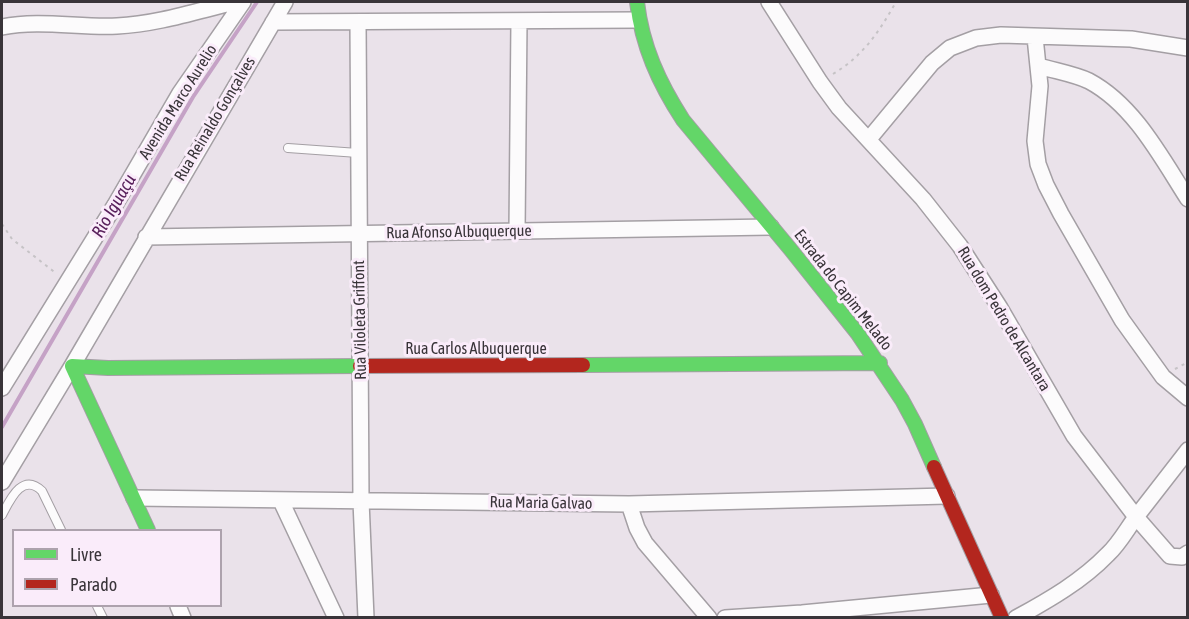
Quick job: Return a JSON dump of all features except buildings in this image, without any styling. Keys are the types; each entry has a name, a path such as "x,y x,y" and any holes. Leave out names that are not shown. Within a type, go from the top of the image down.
{"street":[{"path":"2,27 21,23 118,26 158,21 235,2"},
{"name":"Avenida Marco Aurelio","path":"2,388 115,205 180,93 243,2"},
{"name":"Rua Reinaldo Gonçalves","path":"2,482 285,2"},
{"name":"Estrada do Capim Melado","path":"637,2 638,20 645,46 667,96 683,120 841,310 880,363 915,424 1002,618"},
{"name":"Rua dom Pedro de Alcantara","path":"769,2 839,108 924,199 960,246 1000,308 1074,436 1136,517 1170,556 1182,557 1188,554"},
{"path":"273,22 638,20"},
{"path":"517,231 519,21"},
{"name":"Rua Viloleta Griffont","path":"358,22 361,501 364,615"},
{"path":"869,139 932,63 950,48 976,38 1001,35 1131,39 1188,48"},
{"path":"1035,37 1040,86 1035,141 1038,164 1046,185 1122,320 1163,377 1188,398"},
{"path":"1039,66 1088,80 1114,98 1156,150 1188,199"},
{"name":"Rua Afonso Albuquerque","path":"146,237 771,227"},
{"name":"Rua Carlos Albuquerque","path":"72,366 108,368 880,363"},
{"path":"72,366 147,529"},
{"path":"1016,618 1053,598 1109,554 1188,450"},
{"name":"Rua Maria Galvao","path":"134,498 629,504 947,496"},
{"path":"281,501 336,618"},
{"path":"629,504 645,543 709,618"},
{"path":"725,618 992,595"}],"lane":[{"path":"288,148 358,153"},
{"path":"2,515 18,488 30,484 42,491 60,529"}],"path":[{"path":"820,82 842,69 873,40 896,2"},
{"path":"2,224 12,238 67,282"}],"waterway":[{"name":"Rio Iguaçu","path":"2,427 193,97 257,2"}],"traffic: fast":[{"path":"637,2 647,49 666,92 683,120 858,334 902,400 934,467"},
{"path":"583,365 880,363"},
{"path":"148,529 72,366 108,368 360,366"}],"traffic: jam":[{"path":"360,366 583,365"},
{"path":"934,467 1002,618"}]}
